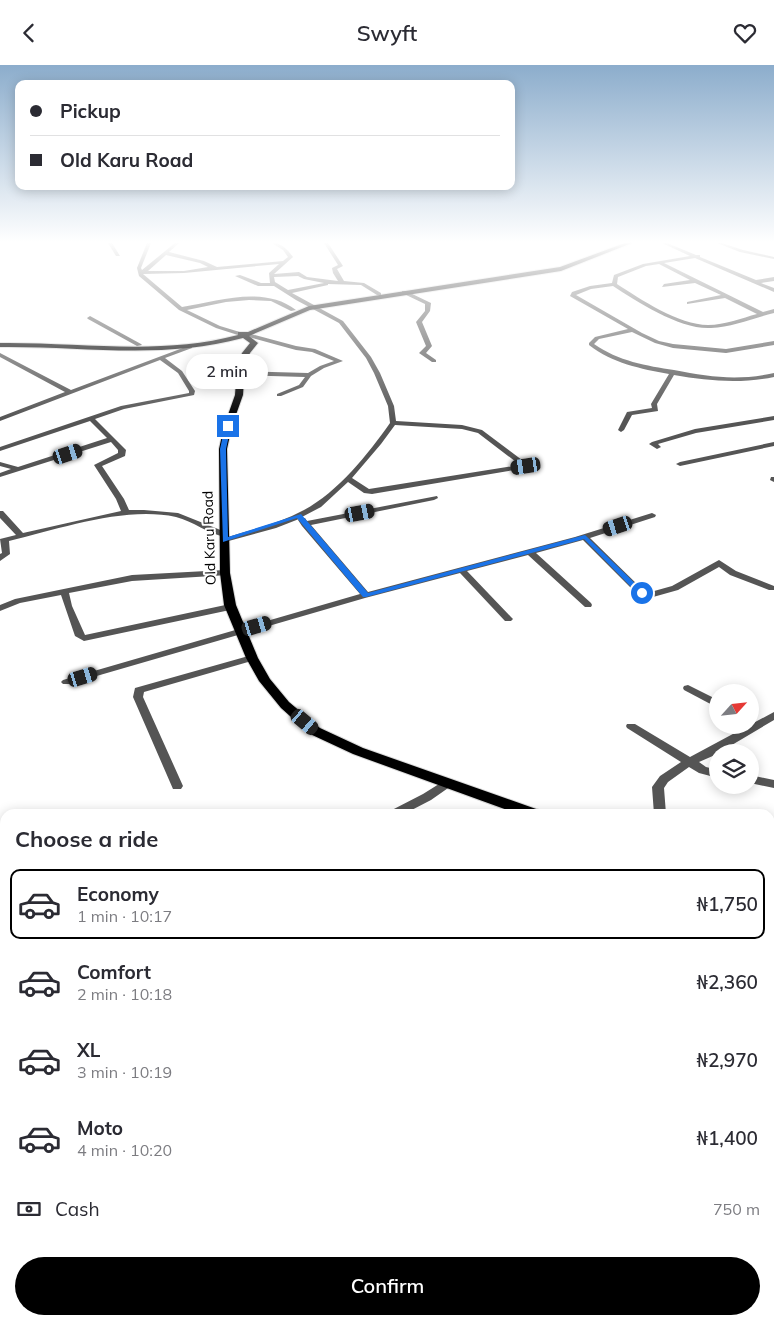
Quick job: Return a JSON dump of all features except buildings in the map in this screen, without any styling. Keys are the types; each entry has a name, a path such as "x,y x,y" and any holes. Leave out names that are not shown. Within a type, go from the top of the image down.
{"main road":[{"path":"0,343 139,345 191,343 244,335 294,310 336,302"},
{"path":"0,343 146,349 190,347 244,335 290,314 313,306 341,302"},
{"name":"Old Karu Road","path":"244,335 254,343 246,353 241,366 239,395 228,426 223,449 225,573 230,607 252,658 265,681 284,705 315,731 341,744 517,809"}],"street":[{"path":"173,302 181,309 218,327 244,335 313,350 340,361 322,367 309,375 301,386 280,395"},
{"path":"181,309 217,302"},
{"path":"278,302 294,310"},
{"path":"0,558 6,554 2,540 126,513 144,512 178,515 225,537 299,516 318,505 347,479 393,423 391,406 369,358 341,322 305,302"},
{"path":"425,302 428,303 429,308 420,322 429,346 422,353 434,361"},
{"path":"582,302 657,342 708,350 741,350 774,343"},
{"path":"646,302 681,321 698,326 719,325 774,311"},
{"path":"688,303 695,302"},
{"path":"738,302 762,314"},
{"path":"90,318 139,345"},
{"path":"633,330 597,339 591,344 619,360 673,372 735,380 774,375"},
{"path":"0,350 11,344"},
{"path":"0,419 190,347"},
{"path":"0,355 70,392"},
{"path":"0,449 123,407 192,394 180,372 161,357"},
{"path":"621,429 629,413 656,410 654,404 673,372"},
{"path":"241,373 309,375"},
{"path":"91,418 122,450 122,454 98,465 120,499 126,513"},
{"path":"657,447 654,443 684,434 774,418"},
{"path":"347,479 372,492 526,466 486,435 472,429 393,423"},
{"path":"0,475 112,439"},
{"path":"680,464 774,444"},
{"path":"0,464 18,469"},
{"path":"305,524 434,497"},
{"path":"0,513 21,536"},
{"path":"66,682 366,595 585,537 652,515"},
{"path":"299,516 366,595"},
{"path":"585,537 646,596 675,588 719,563 733,573 772,588"},
{"path":"530,552 588,605"},
{"path":"462,570 508,619"},
{"path":"0,608 18,601 132,578 225,573"},
{"path":"64,591 80,636 84,638 230,607"},
{"path":"177,787 138,697 139,690 252,658"},
{"path":"688,688 709,700"},
{"path":"660,809 658,787 671,773 764,722"},
{"path":"631,726 703,770 709,772"},
{"path":"759,781 774,784"},
{"path":"404,809 427,797 447,783"}],"route":[{"path":"228,426 223,449 225,540 299,516 366,595 585,537 642,593"}]}
